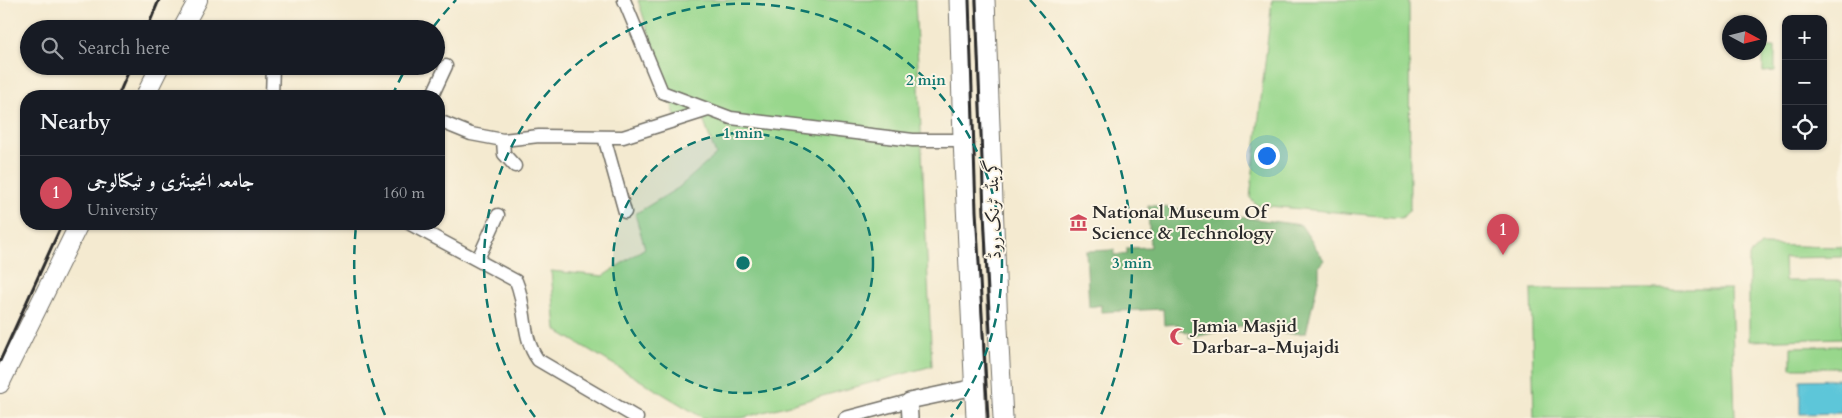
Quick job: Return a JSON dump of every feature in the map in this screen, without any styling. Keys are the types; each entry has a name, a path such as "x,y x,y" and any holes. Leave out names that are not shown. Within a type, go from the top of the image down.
{"main road":[{"path":"187,20 198,0"},
{"name":"گرینڈ ٹرنک روڈ","path":"959,0 963,140 976,418"},
{"name":"گرینڈ ٹرنک روڈ","path":"985,0 1003,418"},
{"path":"148,90 156,75"},
{"path":"0,384 76,230"}],"street":[{"path":"624,0 662,92 731,118 913,140 963,140"},
{"path":"272,90 273,75"},
{"path":"435,90 442,75"},
{"path":"445,124 470,134 503,140 539,136 623,137 708,110"},
{"path":"604,137 625,212"},
{"path":"503,140 504,154 515,166"},
{"path":"478,259 498,215"},
{"path":"422,230 516,281 520,290 528,343 538,360 638,418"},
{"path":"845,418 909,401 975,387"},
{"path":"909,401 910,418"}],"green space":[{"path":"638,0 915,0 932,366 742,418 703,418 556,330 551,271 603,276 645,248 635,214 678,188 716,155 700,111 676,118"},
{"path":"1272,0 1409,0 1410,209 1402,218 1257,205 1250,198"},
{"path":"1767,47 1775,47 1775,71 1763,72 1763,60 1767,60"},
{"path":"1148,205 1301,225 1324,260 1319,266 1319,277 1306,333 1284,334 1283,325 1245,326 1189,338 1189,332 1178,330 1178,324 1164,325 1163,309 1101,312 1101,305 1089,307 1086,251 1114,250 1114,255 1127,254 1127,248 1150,247"},
{"path":"1761,245 1842,247 1842,257 1784,258 1785,281 1842,281 1842,338 1749,341 1749,256"},
{"path":"1531,289 1731,289 1735,418 1534,418"},
{"path":"1842,346 1842,368 1791,368 1791,347"}],"water":[{"path":"1842,379 1842,413 1800,414 1800,380"}],"railway":[{"path":"151,20 159,0"},
{"path":"969,0 976,211 988,418"},
{"path":"976,0 990,332"},
{"path":"121,90 127,75"},
{"path":"0,361 59,230"}],"place":[{"name":"National Museum Of Science & Technology","path":"1078,222"},
{"name":"جامعہ انجینئری و ٹیکنالوجی","path":"1503,255"},
{"name":"Jamia Masjid Darbar-a-Mujajdi","path":"1178,336"}]}
